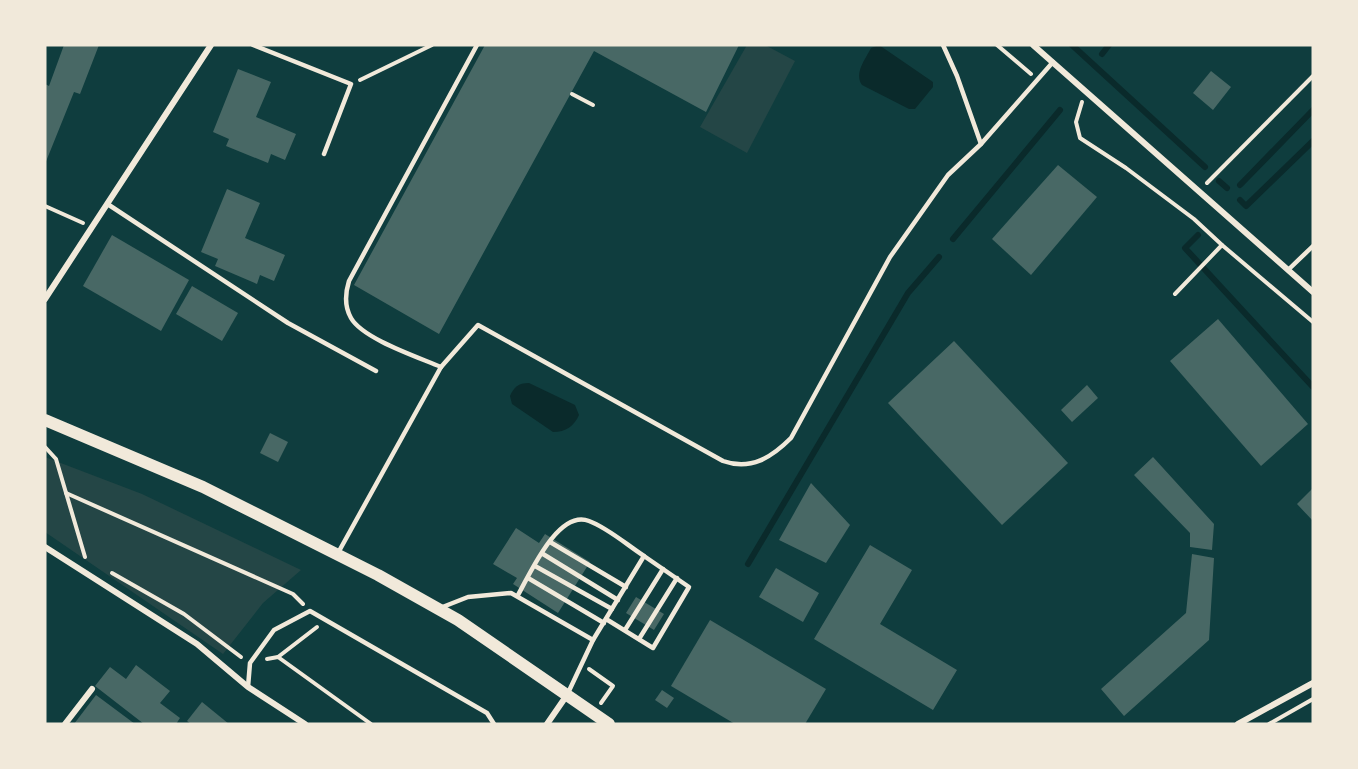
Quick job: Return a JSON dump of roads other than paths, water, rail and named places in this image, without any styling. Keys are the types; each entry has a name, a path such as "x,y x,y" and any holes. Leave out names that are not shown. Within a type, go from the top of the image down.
{"main road":[{"path":"45,420 203,487 338,554 438,609 523,662 609,724"}],"street":[{"path":"45,299 94,228 211,45"},
{"path":"1034,45 1313,291"},
{"path":"45,547 197,644 248,687 305,724"},
{"path":"1238,724 1313,683"},
{"path":"65,724 92,689"},
{"path":"547,724 567,695"}],"lane":[{"path":"253,45 351,84 324,153"},
{"path":"441,368 363,330 351,318 345,294 349,281 477,45"},
{"path":"943,45 957,76 981,144"},
{"path":"338,554 441,368 478,325 723,461 741,465 768,458 791,438 890,257 948,175 981,144 1053,62"},
{"path":"109,205 288,323 376,370"},
{"path":"1288,270 1313,246"},
{"path":"518,595 535,566 550,542 563,526 575,520 588,520 689,587 653,648 528,578"},
{"path":"550,542 626,587"},
{"path":"543,554 618,600"},
{"path":"567,695 593,640 644,556"},
{"path":"535,566 612,609"},
{"path":"624,630 663,569"},
{"path":"639,639 677,578"},
{"path":"438,609 468,597 511,592 593,640"},
{"path":"248,687 250,663 274,630 310,612 487,713 494,724"}],"waterway":[{"path":"1072,45 1205,167"},
{"path":"1102,54 1109,45"},
{"path":"953,239 1060,110"},
{"path":"1240,185 1313,110"},
{"path":"1240,200 1246,206 1313,141"},
{"path":"1219,181 1227,188"},
{"path":"1198,235 1185,248 1313,387"},
{"path":"748,564 908,293 939,257"}]}
